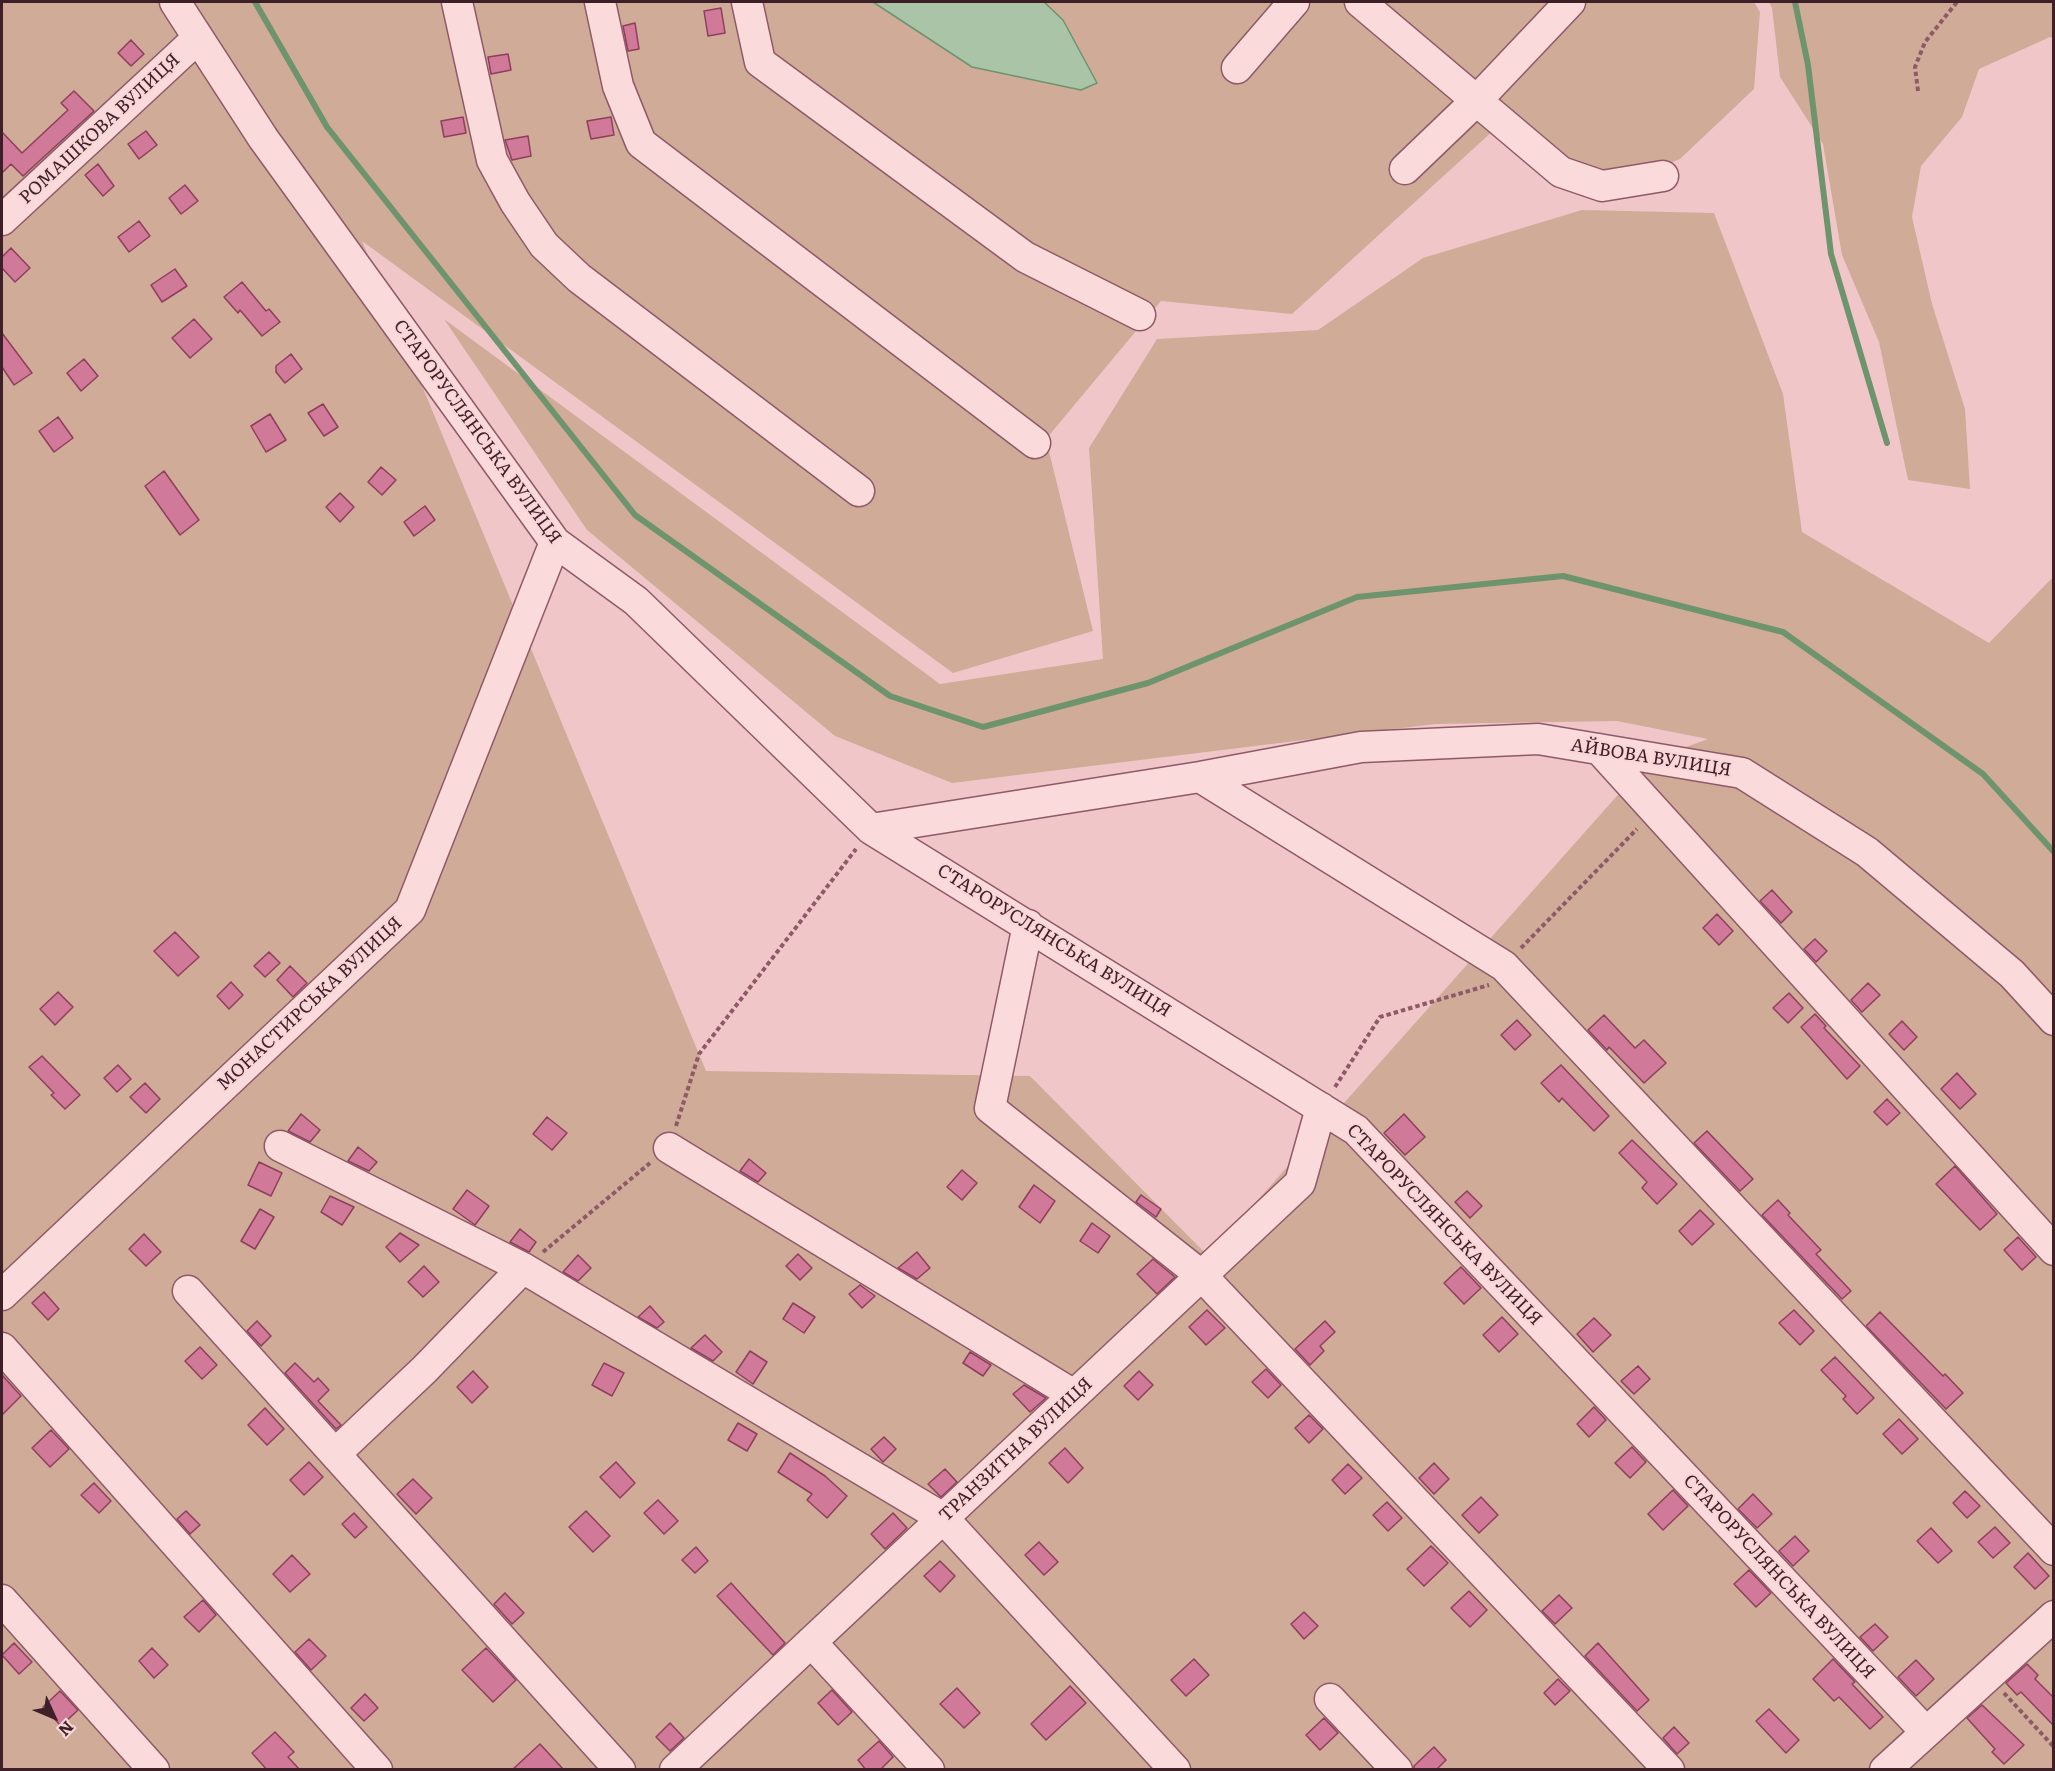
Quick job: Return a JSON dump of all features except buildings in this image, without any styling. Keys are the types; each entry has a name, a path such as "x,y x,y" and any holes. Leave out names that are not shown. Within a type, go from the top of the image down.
{"street":[{"name":"СТАРОРУСЛЯНСЬКА ВУЛИЦЯ","path":"175,2 263,138 555,542 636,601 871,829 1356,1130 1926,1732"},
{"path":"457,2 492,160 515,202 544,244 579,278 859,491"},
{"path":"600,2 618,86 641,143 811,275 1035,443"},
{"path":"747,2 760,62 1025,257 1140,315"},
{"path":"1237,68 1294,2"},
{"path":"1360,2 1561,172 1602,186 1663,176"},
{"path":"1405,170 1477,100 1570,2"},
{"name":"РОМАШКОВА ВУЛИЦЯ","path":"2,220 198,38"},
{"name":"МОНАСТИРСЬКА ВУЛИЦЯ","path":"2,1295 410,910 555,542"},
{"name":"АЙВОВА ВУЛИЦЯ","path":"1200,777 1361,747 1538,739 1742,773 1867,852 2012,975 2054,1020"},
{"path":"1599,749 2054,1250"},
{"path":"871,829 1200,777 1510,972 2054,1550"},
{"path":"1028,925 990,1108 1202,1275 1669,1770"},
{"name":"ТРАНЗИТНА ВУЛИЦЯ","path":"684,1767 811,1642 1300,1183 1321,1108"},
{"path":"280,1146 523,1268 943,1518 1175,1770"},
{"path":"669,1148 1074,1395"},
{"path":"335,1454 424,1370 523,1268"},
{"path":"188,1291 620,1770"},
{"path":"2,1348 377,1770"},
{"path":"2,1600 154,1770"},
{"path":"1885,1770 2054,1616"},
{"path":"811,1642 929,1770"},
{"path":"1330,1699 1397,1770"}],"path":[{"path":"1918,91 1915,67 1925,42 1957,2"},
{"path":"1321,1108 1380,1017 1510,972 1654,811"},
{"path":"523,1268 669,1148 699,1054 871,829"},
{"path":"1988,1675 2054,1747"}],"shaded area":[{"path":"2,2 1754,2 1760,12 1754,89 1680,159 1625,181 1583,177 1505,120 1292,314 1161,301 1046,439 1093,631 953,673 362,241 706,1071 1030,1076 1208,1256 1648,761 1708,739 1617,721 1435,724 952,783 835,736 587,530 444,319 940,684 1103,659 1089,448 1157,339 1318,330 1423,258 1582,210 1714,213 1783,394 1802,532 1989,643 2053,577 2053,1769 2,1770"},
{"path":"873,2 1044,2 1063,20 1097,83 1081,90 972,67"},
{"path":"1769,2 2053,2 2053,38 2050,37 1979,69 1962,117 1921,166 1912,217 1932,304 1965,409 1970,489 1908,480 1879,342 1842,255 1823,144 1780,77 1772,8"}],"waterway":[{"path":"255,2 327,127 635,515 890,696 983,727 1148,683 1357,597 1563,576 1783,632 1983,774 2054,852"},
{"path":"1795,2 1808,65 1831,254 1887,443"}]}
